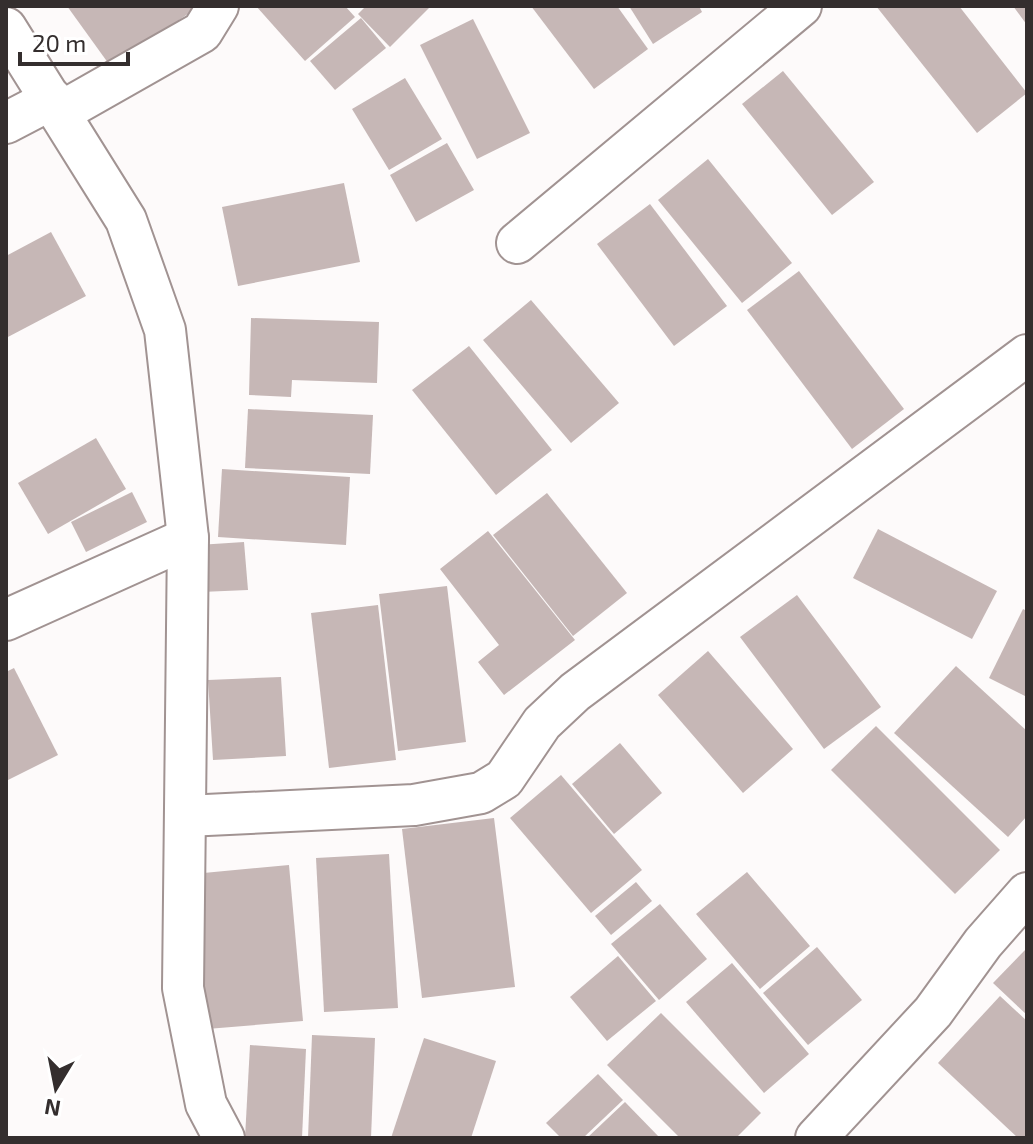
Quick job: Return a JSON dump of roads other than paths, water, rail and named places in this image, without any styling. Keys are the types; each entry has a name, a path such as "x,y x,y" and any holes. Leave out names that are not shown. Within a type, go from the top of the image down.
{"street":[{"path":"6,123 56,106 202,32 218,6"},
{"path":"517,243 801,6"},
{"path":"6,28 126,220 165,330 188,538 183,988 206,1104 224,1138"},
{"path":"186,816 414,805 481,793 504,779 542,723 575,692 1027,355"},
{"path":"6,620 188,538"},
{"path":"816,1138 933,1012 983,943 1027,893"}]}
